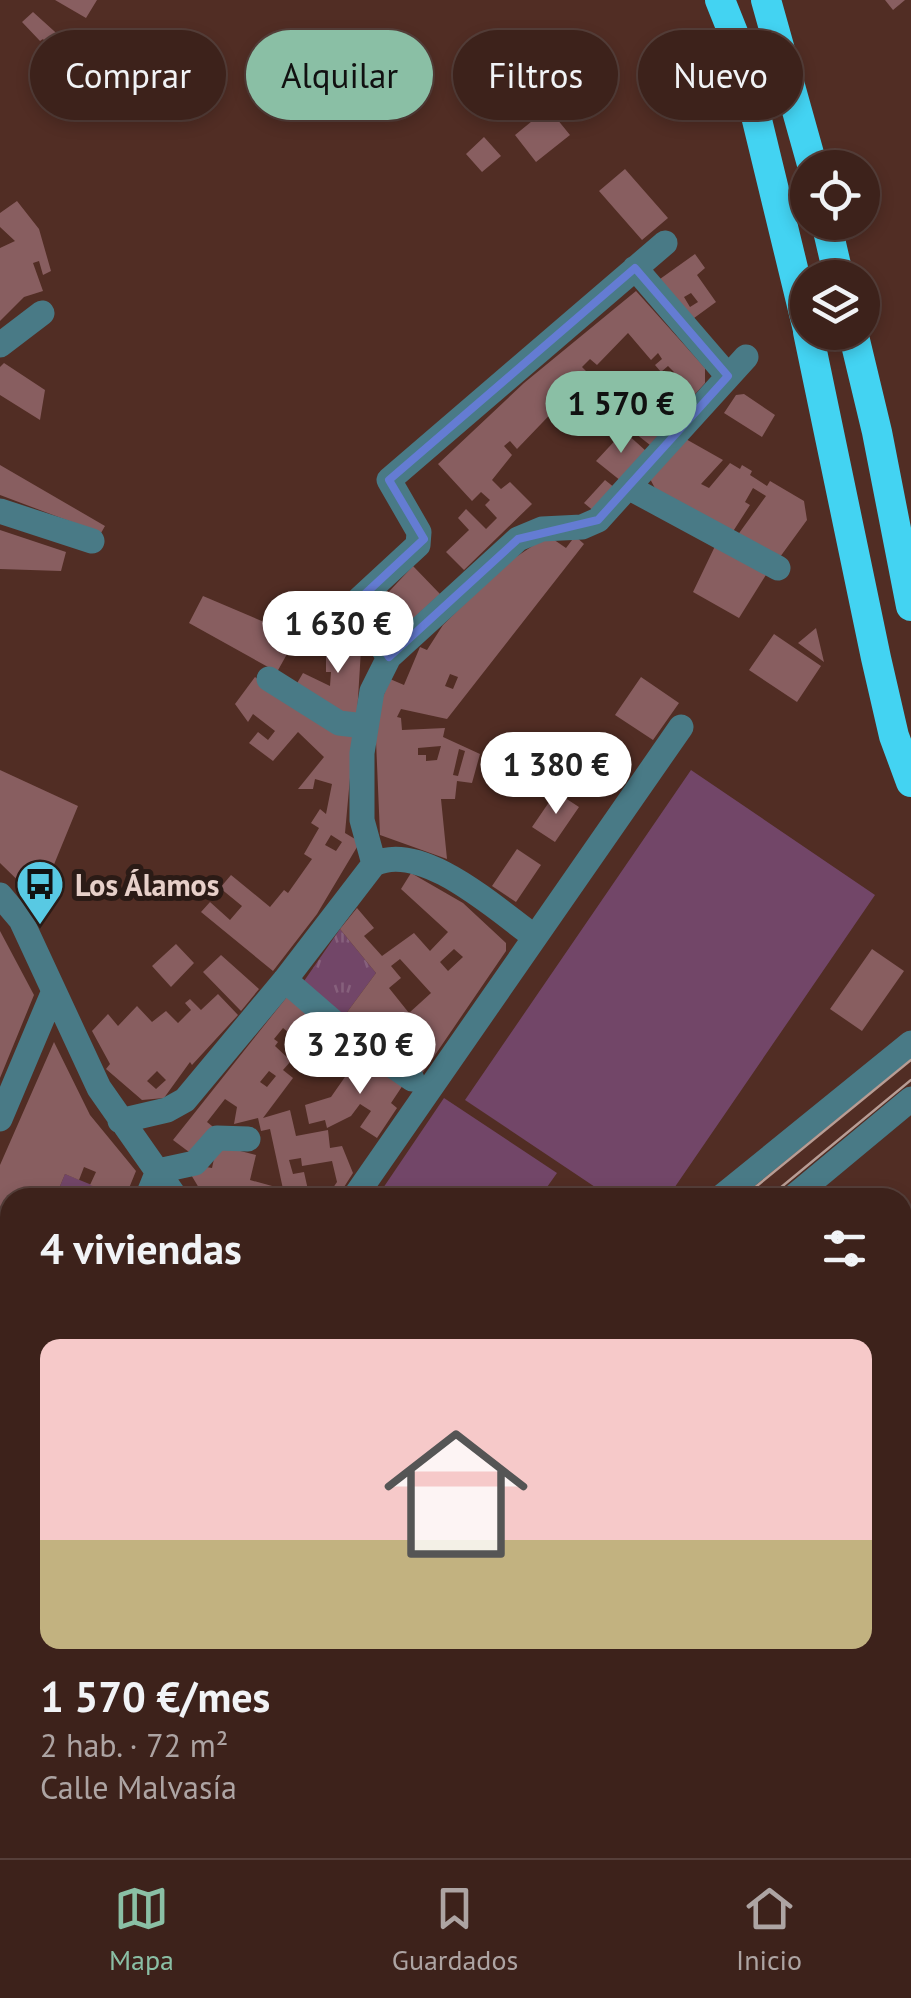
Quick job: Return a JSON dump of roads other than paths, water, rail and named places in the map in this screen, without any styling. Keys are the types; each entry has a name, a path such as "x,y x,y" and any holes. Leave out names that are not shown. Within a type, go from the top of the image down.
{"highway":[{"path":"720,0 740,50 791,260"},
{"path":"766,0 807,150"},
{"path":"812,350 876,658 894,736 911,782"},
{"path":"856,350 911,606"}],"street":[{"path":"389,657 352,606 418,545 419,532 388,480 665,243"},
{"path":"374,864 362,820 364,726 372,691 389,657 518,540 542,529 582,527 598,520 737,367 635,268"},
{"path":"0,345 42,313"},
{"path":"628,487 778,568"},
{"path":"0,510 92,541"},
{"path":"269,680 339,723 364,726"},
{"path":"361,1188 680,728"},
{"path":"120,1120 167,1110 185,1100 285,980 374,864 385,859 416,862 451,877 535,938"},
{"path":"0,895 21,920 99,1088 169,1188"},
{"path":"285,980 352,1038 412,1078"},
{"path":"0,1119 53,993"},
{"path":"732,1188 911,1043"},
{"path":"804,1188 911,1098"},
{"path":"158,1172 196,1163 218,1138 248,1138"},
{"path":"151,1188 158,1172"}],"tram line":[{"path":"754,1188 911,1060"},
{"path":"780,1188 911,1080"}],"place":[{"name":"Los Álamos","path":"40,926"}]}
